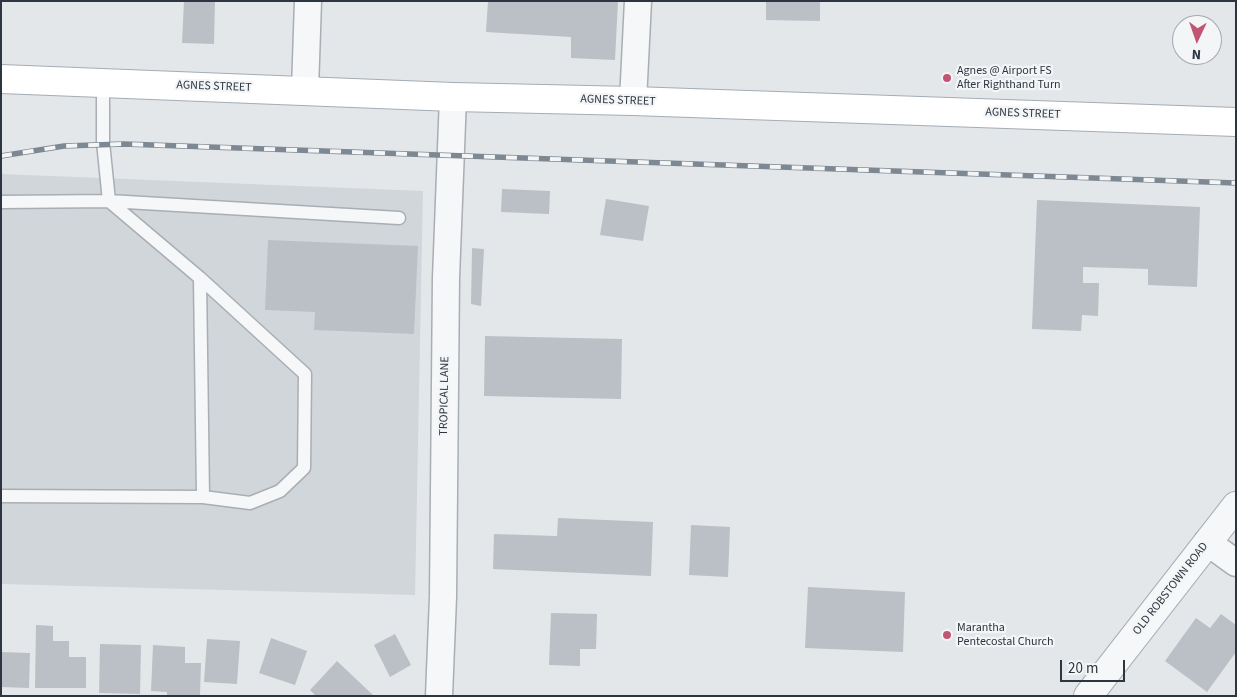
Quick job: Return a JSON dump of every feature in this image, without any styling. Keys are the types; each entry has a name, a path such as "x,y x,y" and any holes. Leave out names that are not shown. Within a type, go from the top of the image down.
{"main road":[{"name":"AGNES STREET","path":"1,79 453,97 633,101 1236,122"}],"street":[{"path":"305,90 308,1"},
{"path":"633,101 638,1"},
{"name":"TROPICAL LANE","path":"439,696 443,596 446,278 453,97"},
{"name":"OLD ROBSTOWN ROAD","path":"1088,696 1236,506"},
{"path":"1207,542 1236,563"}],"lane":[{"path":"1,496 203,497 250,503 280,491 304,468 305,374 200,278 109,201 103,142 103,83"},
{"path":"1,202 109,201 399,218"},
{"path":"200,278 203,497"}],"shaded area":[{"path":"1,174 423,191 415,595 1,584"}],"building":[{"path":"184,1 215,1 214,44 182,43"},
{"path":"488,1 618,1 615,60 571,58 571,37 486,32"},
{"path":"766,1 820,1 820,21 766,20"},
{"path":"502,189 550,191 549,214 501,212"},
{"path":"606,199 649,206 643,241 600,235"},
{"path":"1037,200 1200,207 1197,287 1148,285 1148,269 1083,267 1083,283 1099,283 1098,316 1082,315 1081,331 1032,329"},
{"path":"268,240 418,246 414,334 314,330 315,312 265,310"},
{"path":"472,248 484,249 481,306 471,304"},
{"path":"485,336 622,339 621,399 484,396"},
{"path":"558,518 653,522 651,576 493,569 494,534 557,536"},
{"path":"691,525 730,527 728,577 689,575"},
{"path":"808,587 905,592 903,652 805,648"},
{"path":"551,613 597,614 596,649 580,649 580,666 549,665"},
{"path":"1221,614 1236,625 1236,652 1207,692 1165,661 1196,618 1210,628"},
{"path":"36,625 53,626 53,641 69,641 69,657 86,657 86,688 35,688"},
{"path":"395,634 411,665 390,677 374,645"},
{"path":"271,638 307,651 295,685 259,673"},
{"path":"207,639 240,641 237,684 204,682"},
{"path":"100,644 141,645 140,694 99,693"},
{"path":"153,645 185,647 185,663 201,663 200,696 167,696 167,692 151,691"},
{"path":"1,652 30,653 29,688 1,687"},
{"path":"337,661 374,696 316,696 310,690"}],"railway":[{"path":"1,156 64,146 124,144 1236,183"}],"place":[{"name":"Agnes @ Airport FS After Righthand Turn","path":"947,78"},
{"name":"Marantha Pentecostal Church","path":"947,635"}]}
